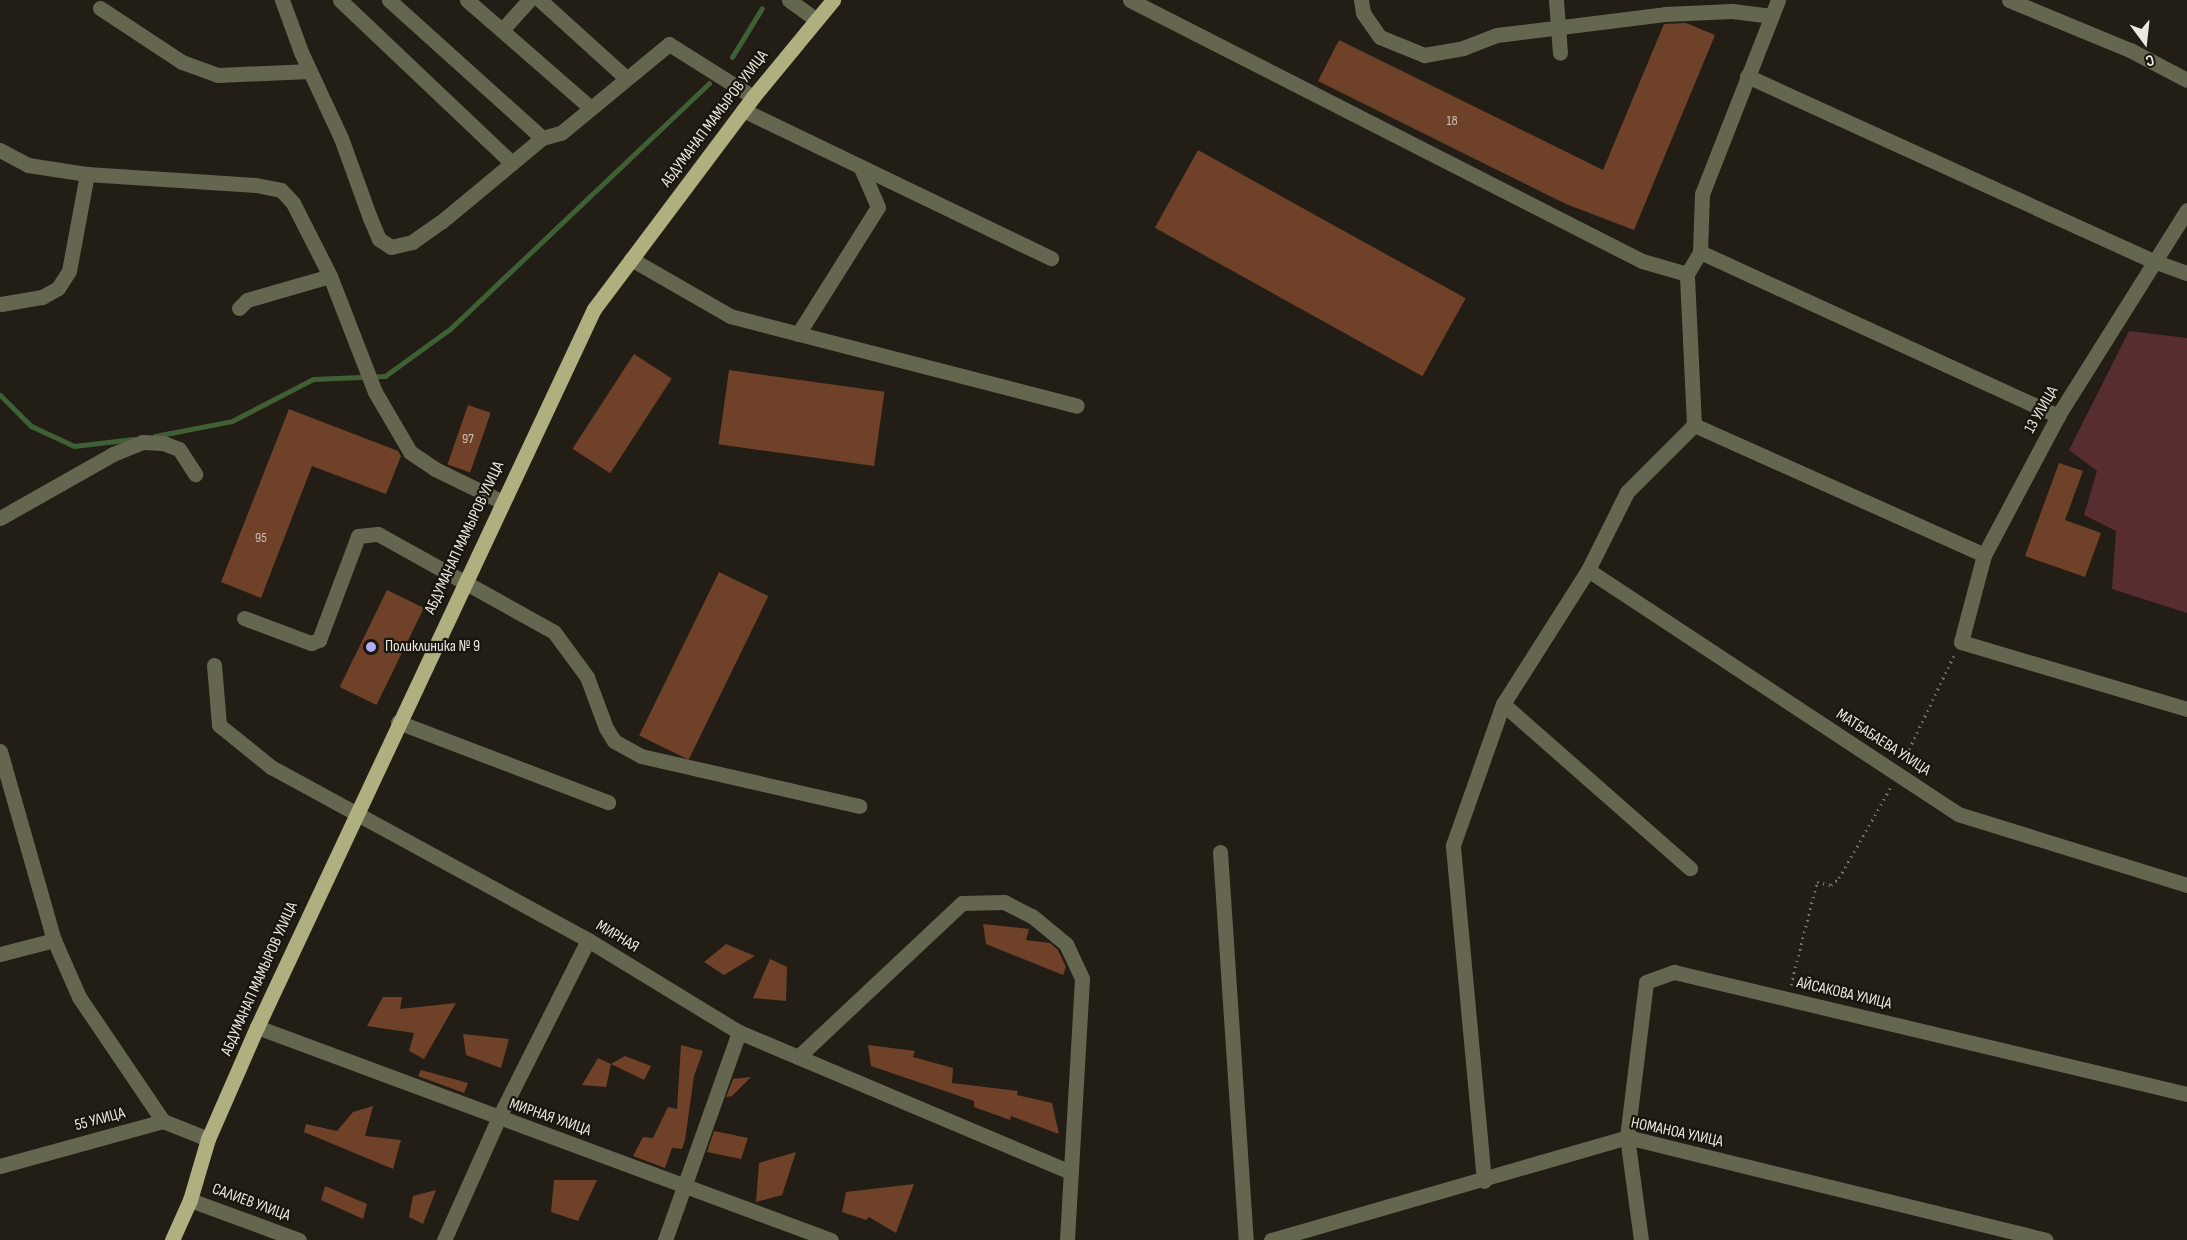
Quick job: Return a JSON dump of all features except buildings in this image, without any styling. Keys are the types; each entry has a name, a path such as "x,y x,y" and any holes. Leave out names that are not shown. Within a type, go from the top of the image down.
{"main road":[{"name":"АБДУМАНАП МАМЫРОВ УЛИЦА","path":"172,1240 190,1200 208,1139 257,1028 501,501 594,309 753,97 833,0"}],"street":[{"path":"282,0 310,72 341,138 379,239 391,247 412,242 431,229 542,138 561,133 665,46 673,45 753,97"},
{"path":"340,0 512,163"},
{"path":"389,0 542,138"},
{"path":"467,0 591,108"},
{"path":"501,30 529,0"},
{"path":"540,0 626,78"},
{"path":"789,0 818,20"},
{"path":"1130,0 1642,261 1687,274"},
{"path":"1361,0 1363,13 1380,37 1424,55 1463,48 1497,35 1665,14 1732,11 1772,16"},
{"path":"1556,0 1561,27 1560,53"},
{"path":"1484,1181 1453,845 1503,704 1588,570 1627,492 1694,425 1687,274 1700,252 1702,194 1778,0"},
{"path":"2009,0 2130,50 2187,80"},
{"path":"100,8 182,62 218,75 310,72"},
{"path":"1747,76 2156,262 2187,273"},
{"path":"743,110 1051,258"},
{"path":"0,150 28,165 87,174 256,185 281,190 293,203 330,276 375,392 410,452 435,469 501,501"},
{"path":"798,334 878,207 861,168"},
{"path":"1,304 42,297 58,288 69,271 87,174"},
{"name":"13 УЛИЦА","path":"1960,642 1984,555 2058,416 2187,210"},
{"path":"1700,252 2058,416"},
{"path":"631,259 730,316 1077,406"},
{"path":"239,308 247,300 330,276"},
{"path":"1694,425 1984,555"},
{"path":"0,518 113,454 142,442 163,443 179,449 195,474"},
{"path":"244,618 311,643 319,640 358,536 369,532 555,632 587,677 606,728 614,741 641,756 859,806"},
{"name":"МАТБАБАЕВА УЛИЦА","path":"1588,570 1958,814 2187,885"},
{"path":"1960,642 2187,710"},
{"name":"МИРНАЯ","path":"214,665 219,725 271,767 356,811 588,940 739,1032 1068,1171"},
{"path":"1503,704 1690,868"},
{"path":"398,722 608,802"},
{"path":"0,753 54,940 79,997 163,1121 208,1139"},
{"path":"1220,852 1246,1240"},
{"path":"798,1057 962,903 1004,902 1032,916 1066,944 1082,979 1068,1171 1067,1240"},
{"path":"0,954 54,940"},
{"path":"444,1240 498,1119 588,940"},
{"name":"АЙСАКОВА УЛИЦА","path":"1627,1137 1646,982 1674,972 2187,1094"},
{"name":"МИРНАЯ УЛИЦА","path":"257,1028 498,1119 683,1184 831,1240"},
{"path":"664,1240 739,1032"},
{"name":"55 УЛИЦА","path":"0,1166 163,1121"},
{"path":"1627,1137 1637,1239"},
{"name":"НОМАНОА УЛИЦА","path":"1271,1240 1484,1181 1627,1137 2045,1240"},
{"name":"САЛИЕВ УЛИЦА","path":"190,1200 299,1240"}],"path":[{"path":"1899,771 1960,642"},
{"path":"1787,999 1816,882 1831,885 1839,878 1894,781"}],"shaded area":[{"path":"2129,331 2187,338 2187,613 2112,589 2116,531 2084,515 2097,471 2069,450"}],"waterway":[{"path":"732,57 762,8"},
{"path":"155,436 232,421 313,379 385,376 450,329 709,83"},
{"path":"0,395 31,426 74,446 134,439"}],"place":[{"name":"Поликлиника № 9","path":"371,647"}]}
